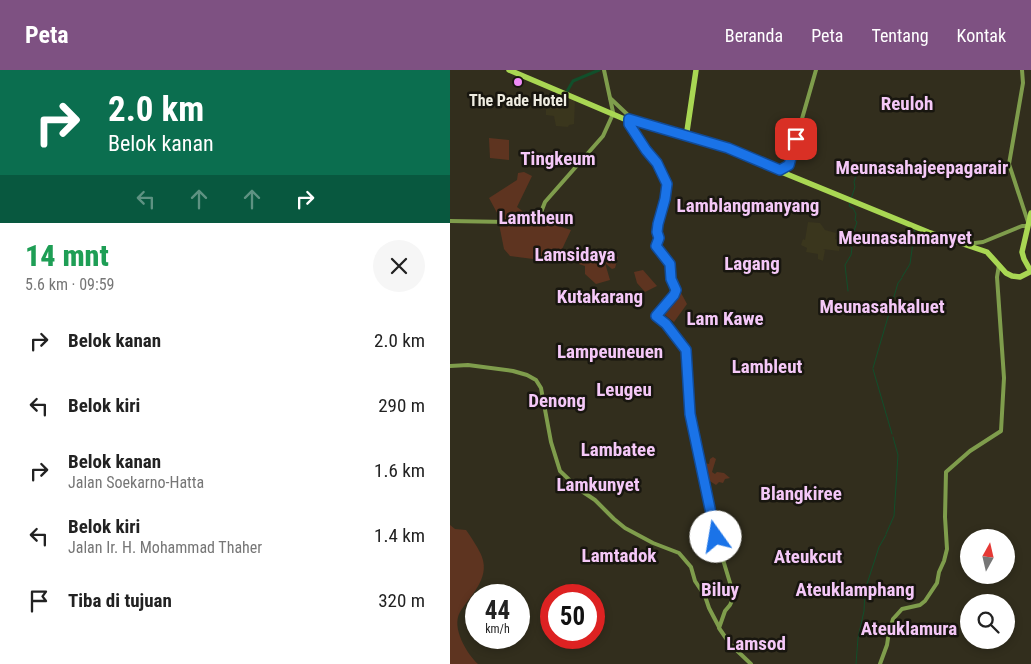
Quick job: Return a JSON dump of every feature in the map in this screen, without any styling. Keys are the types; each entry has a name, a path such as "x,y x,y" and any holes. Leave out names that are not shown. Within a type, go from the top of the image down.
{"highway":[{"path":"510,70 629,120 728,150 915,226 987,252 1008,274 1015,277 1020,277 1030,270"},
{"path":"686,137 696,70"},
{"path":"1029,219 1022,252 1030,270"},
{"path":"1029,219 1023,254 1030,270"},
{"path":"955,241 989,252 997,262"}],"street":[{"path":"780,170 789,164 816,70"},
{"path":"967,244 983,242 1022,226 1029,219 1010,164 1023,83 1022,70"},
{"path":"450,221 508,222 540,215 545,202 603,136 613,112 604,71"},
{"path":"610,98 628,115 646,150 657,163 667,184 658,224 657,232 659,238 656,246 670,264 671,279 676,290 656,316 666,325 685,348 686,352 690,418 714,530 734,596 730,605 725,610 719,627"},
{"path":"880,664 893,619 901,609 920,605 925,601 937,583 947,549 944,517 946,471 972,449 1000,432 1003,413 1004,378 997,262"},
{"path":"450,366 468,365 523,373 536,380 541,388 551,442 560,471 625,528 679,554 690,567 695,581 705,596 708,608 730,644 751,664"}],"shaded area":[{"path":"564,95 575,99 574,124 568,127 556,126 554,116 546,115 546,109 550,109 550,106 560,103"},
{"path":"489,138 509,140 509,160 490,158"},
{"path":"524,172 532,176 517,207 525,213 524,218 502,222 489,198 517,180 518,173"},
{"path":"533,218 571,230 556,262 510,256 504,249 499,224"},
{"path":"808,222 820,223 825,230 836,233 835,239 841,240 839,251 823,249 825,250 823,261 818,259 818,254 806,252 807,248 801,245 803,239 805,240"},
{"path":"601,251 602,253 609,251 618,257 615,268 612,269 605,263 610,280 596,284 585,274 585,266 579,264 579,259 581,252"},
{"path":"643,270 657,286 645,292 637,283 634,272"},
{"path":"680,291 687,304 674,322 660,311 673,294"},
{"path":"713,457 716,459 712,472 715,474 717,472 724,473 730,478 716,485 705,478 706,474 703,474 706,468 705,463 709,464 710,459"},
{"path":"450,525 455,529 466,530 479,550 484,565 479,584 465,584 465,605 460,612 457,625 465,649 478,664 450,664"}],"waterway":[{"path":"566,93 573,81 599,70"},
{"path":"851,199 857,172 854,161"},
{"path":"848,291 845,265 851,255 852,248 849,245 850,240 848,238 850,233 854,231 857,222 855,220 856,214 853,208 849,206 850,203"},
{"path":"902,277 910,264 915,228"},
{"path":"873,368 898,283 902,278"},
{"path":"873,369 892,434"},
{"path":"886,534 894,516 898,455 893,437"},
{"path":"866,587 879,547 886,535"},
{"path":"856,664 858,638 864,611 865,589"}],"place":[{"name":"The Pade Hotel","path":"518,82"}],"district":[{"name":"Reuloh","path":"907,103"},
{"name":"Tingkeum","path":"558,158"},
{"name":"Meunasahajeepagarair","path":"922,167"},
{"name":"Lamblangmanyang","path":"748,205"},
{"name":"Lamtheun","path":"536,217"},
{"name":"Meunasahmanyet","path":"905,237"},
{"name":"Lamsidaya","path":"575,254"},
{"name":"Lagang","path":"752,263"},
{"name":"Kutakarang","path":"600,296"},
{"name":"Meunasahkaluet","path":"882,306"},
{"name":"Lam Kawe","path":"725,318"},
{"name":"Lampeuneuen","path":"610,351"},
{"name":"Lambleut","path":"767,366"},
{"name":"Leugeu","path":"624,389"},
{"name":"Denong","path":"557,400"},
{"name":"Lambatee","path":"618,449"},
{"name":"Lamkunyet","path":"598,484"},
{"name":"Blangkiree","path":"801,493"},
{"name":"Lamtadok","path":"619,555"},
{"name":"Ateukcut","path":"808,556"},
{"name":"Biluy","path":"720,589"},
{"name":"Ateuklamphang","path":"855,589"},
{"name":"Ateuklamura","path":"909,628"},
{"name":"Lamsod","path":"756,643"}],"route":[{"path":"716,537 690,414 686,350 666,324 656,316 676,290 671,279 670,264 656,246 659,238 657,232 658,224 663,209 667,184 657,163 629,124 629,119 728,148 780,170 789,165 796,139"}]}
